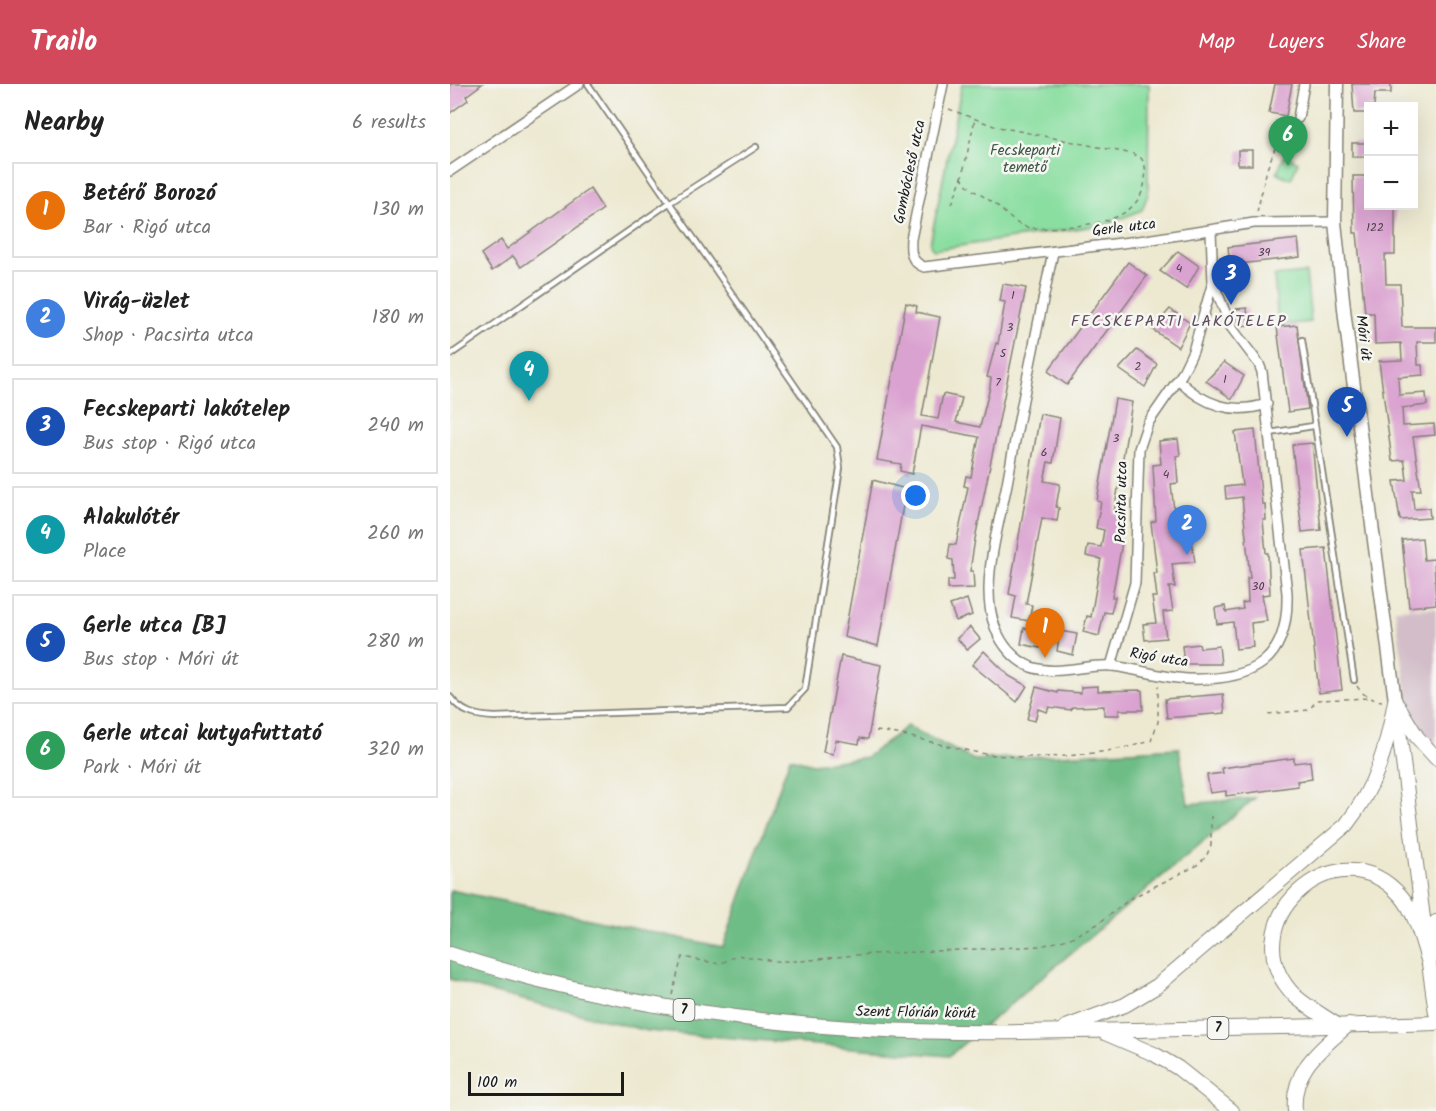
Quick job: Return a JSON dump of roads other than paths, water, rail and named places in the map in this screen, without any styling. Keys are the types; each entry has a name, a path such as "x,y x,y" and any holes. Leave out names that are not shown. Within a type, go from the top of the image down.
{"main road":[{"name":"Móri út","path":"1336,84 1335,222 1345,318 1395,701"},
{"path":"1395,701 1417,737 1436,758"},
{"path":"1395,701 1436,1013"},
{"path":"1055,1031 1097,1017 1157,986 1340,831 1361,806 1374,782 1389,735 1395,701"},
{"path":"1295,1111 1296,1089 1308,1061 1342,1025 1296,997 1278,969 1274,939 1277,923 1291,897 1316,878 1346,871 1374,876 1401,896 1411,912 1429,963"},
{"path":"1429,963 1436,922"},
{"name":"Szent Flórián körút","path":"450,954 567,987 668,1007 858,1029 1100,1031 1436,1023"},
{"path":"1100,1031 1154,1054 1178,1068 1232,1111"}],"street":[{"path":"450,171 579,84"},
{"name":"Gombócleső utca","path":"918,264 910,250 911,239 944,84"},
{"path":"1298,118 1304,84"},
{"name":"Gerle utca","path":"918,264 934,266 1053,252 1254,223 1335,222"},
{"name":"Rigó utca","path":"1053,252 993,560 990,582 991,614 995,627 1009,651 1030,666 1059,670 1111,666 1188,679 1227,676 1250,670 1274,652 1283,639 1288,611 1267,404 1259,364 1231,327 1214,282 1211,231"},
{"name":"Pacsirta utca","path":"1111,666 1135,583 1139,449 1154,413 1178,380 1196,344 1214,282"},
{"path":"1178,380 1213,404 1242,410 1267,404"}],"lane":[{"path":"450,697 456,705 473,716 495,717 788,707 798,700 805,689 840,468 837,447 588,84"},
{"path":"450,355 669,203 756,147"},
{"path":"1302,340 1313,426 1353,680"},
{"path":"1270,433 1313,426"}],"place":[{"name":"Gerle utcai kutyafuttató","path":"1288,166"},
{"name":"Fecskeparti lakótelep","path":"1231,305"},
{"name":"Alakulótér","path":"529,401"},
{"name":"Gerle utca [B]","path":"1347,437"},
{"name":"Virág-üzlet","path":"1187,555"},
{"name":"Betérő Borozó","path":"1045,658"}],"district":[{"name":"FECSKEPARTI LAKÓTELEP","path":"1179,321"}],"park label":[{"name":"Fecskeparti temető","path":"1025,160"}]}
